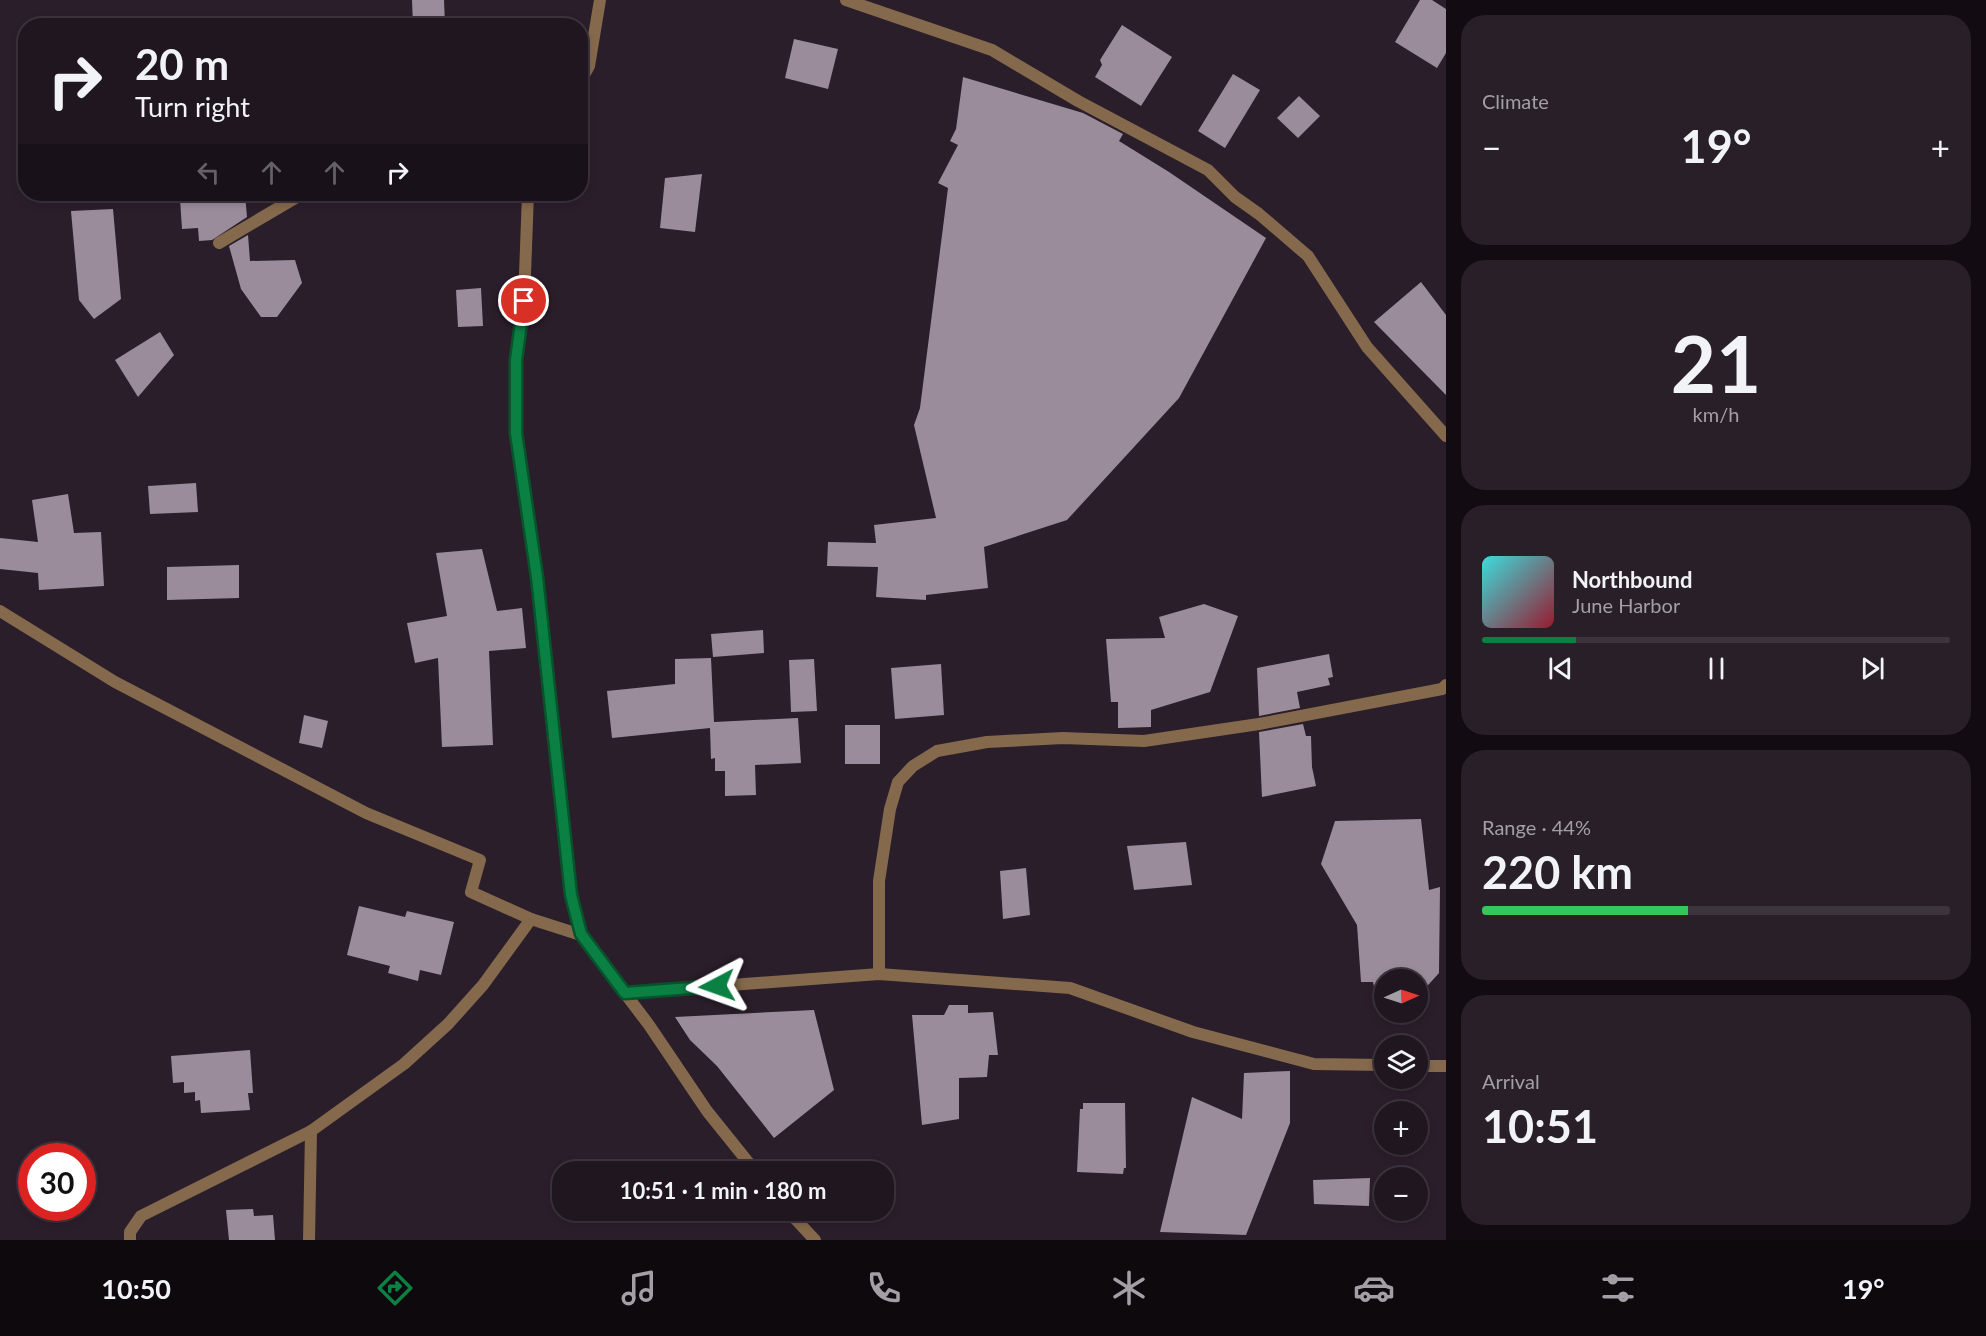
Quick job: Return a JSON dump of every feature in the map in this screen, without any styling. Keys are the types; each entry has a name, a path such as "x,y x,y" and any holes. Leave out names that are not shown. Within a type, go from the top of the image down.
{"street":[{"path":"588,68 600,0"},
{"path":"846,0 992,50 1078,101 1208,170 1235,197 1260,214 1308,256 1366,347 1446,436"},
{"path":"219,243 290,201"},
{"path":"528,201 524,301 516,360 516,433 537,577 571,895 581,934 707,1111 747,1161"},
{"path":"0,611 115,682 366,813 480,860 471,892 531,919 581,934"},
{"path":"879,974 879,881 890,809 897,782 913,766 937,751 987,742 1063,738 1144,741 1270,722 1442,689 1446,685"},
{"path":"130,1240 130,1232 141,1216 160,1204 311,1131 404,1064 448,1024 506,957 531,919"},
{"path":"625,993 879,974 1070,988 1193,1032 1314,1064 1374,1065"},
{"path":"1428,1066 1446,1066"},
{"path":"309,1240 311,1131"},
{"path":"798,1221 815,1240"}],"building":[{"path":"412,0 444,0 445,18 413,18"},
{"path":"1420,0 1432,0 1446,9 1446,53 1437,68 1395,42"},
{"path":"1122,25 1172,57 1141,106 1095,77 1102,65 1100,60"},
{"path":"794,39 838,49 828,89 785,78"},
{"path":"1233,74 1260,90 1225,148 1198,131"},
{"path":"963,77 1083,113 1123,134 1119,141 1266,238 1179,398 1067,520 984,547 988,588 926,595 926,600 876,597 878,567 827,566 828,542 876,543 874,525 936,518 914,425 920,408 948,188 938,183 958,145 950,141 956,129"},
{"path":"1299,96 1320,116 1298,138 1277,118"},
{"path":"702,174 695,232 660,228 665,178"},
{"path":"180,201 246,201 247,217 212,240 199,241 198,228 182,229"},
{"path":"113,209 121,299 94,319 79,300 71,211"},
{"path":"248,235 250,261 295,260 302,283 277,317 261,317 241,289 229,246"},
{"path":"1421,282 1446,315 1446,395 1374,322"},
{"path":"481,288 483,326 458,327 456,290"},
{"path":"160,332 174,355 138,397 115,360"},
{"path":"196,483 198,512 150,514 148,486"},
{"path":"68,494 74,533 101,532 104,586 39,590 38,573 0,569 0,538 38,542 32,500"},
{"path":"482,549 497,611 522,608 526,648 489,651 493,745 442,747 438,658 415,663 407,623 447,616 436,553"},
{"path":"239,565 239,598 167,600 167,567"},
{"path":"1204,604 1238,616 1210,692 1151,710 1151,727 1118,728 1118,702 1111,702 1106,639 1165,638 1159,617"},
{"path":"763,630 764,653 713,657 711,634"},
{"path":"1329,654 1333,677 1328,678 1330,685 1297,692 1300,708 1259,716 1257,668"},
{"path":"711,658 714,722 798,718 801,763 755,765 756,795 725,796 725,771 715,771 715,758 711,759 710,728 612,738 607,691 675,684 675,659"},
{"path":"814,659 817,711 791,712 789,660"},
{"path":"941,664 944,715 895,719 891,668"},
{"path":"304,715 328,721 322,748 299,743"},
{"path":"1303,724 1306,736 1311,736 1312,767 1316,786 1262,797 1259,732"},
{"path":"845,725 880,725 880,764 845,764"},
{"path":"1421,819 1429,890 1440,887 1439,973 1428,985 1428,969 1374,969 1374,987 1373,982 1361,982 1357,925 1321,864 1335,821"},
{"path":"1186,842 1192,885 1134,890 1127,846"},
{"path":"1026,868 1030,915 1003,919 1000,871"},
{"path":"359,906 405,917 407,911 454,922 441,975 420,970 418,981 388,973 390,966 347,955"},
{"path":"949,1005 968,1005 968,1013 993,1012 998,1055 989,1055 987,1077 959,1078 959,1119 922,1125 912,1015 944,1015"},
{"path":"814,1010 834,1090 774,1138 717,1066 690,1040 675,1017"},
{"path":"250,1050 253,1093 248,1093 250,1110 201,1113 200,1100 195,1101 195,1092 184,1093 184,1082 173,1083 171,1056"},
{"path":"1290,1071 1290,1123 1246,1235 1160,1232 1192,1097 1242,1119 1244,1073"},
{"path":"1083,1103 1125,1103 1126,1168 1123,1174 1077,1172 1080,1109 1083,1109"},
{"path":"1370,1178 1369,1206 1314,1204 1313,1180"},
{"path":"253,1209 254,1216 273,1215 275,1240 229,1240 226,1210"}],"route":[{"path":"524,301 516,360 516,433 537,577 571,895 581,934 625,993 717,986"}]}
